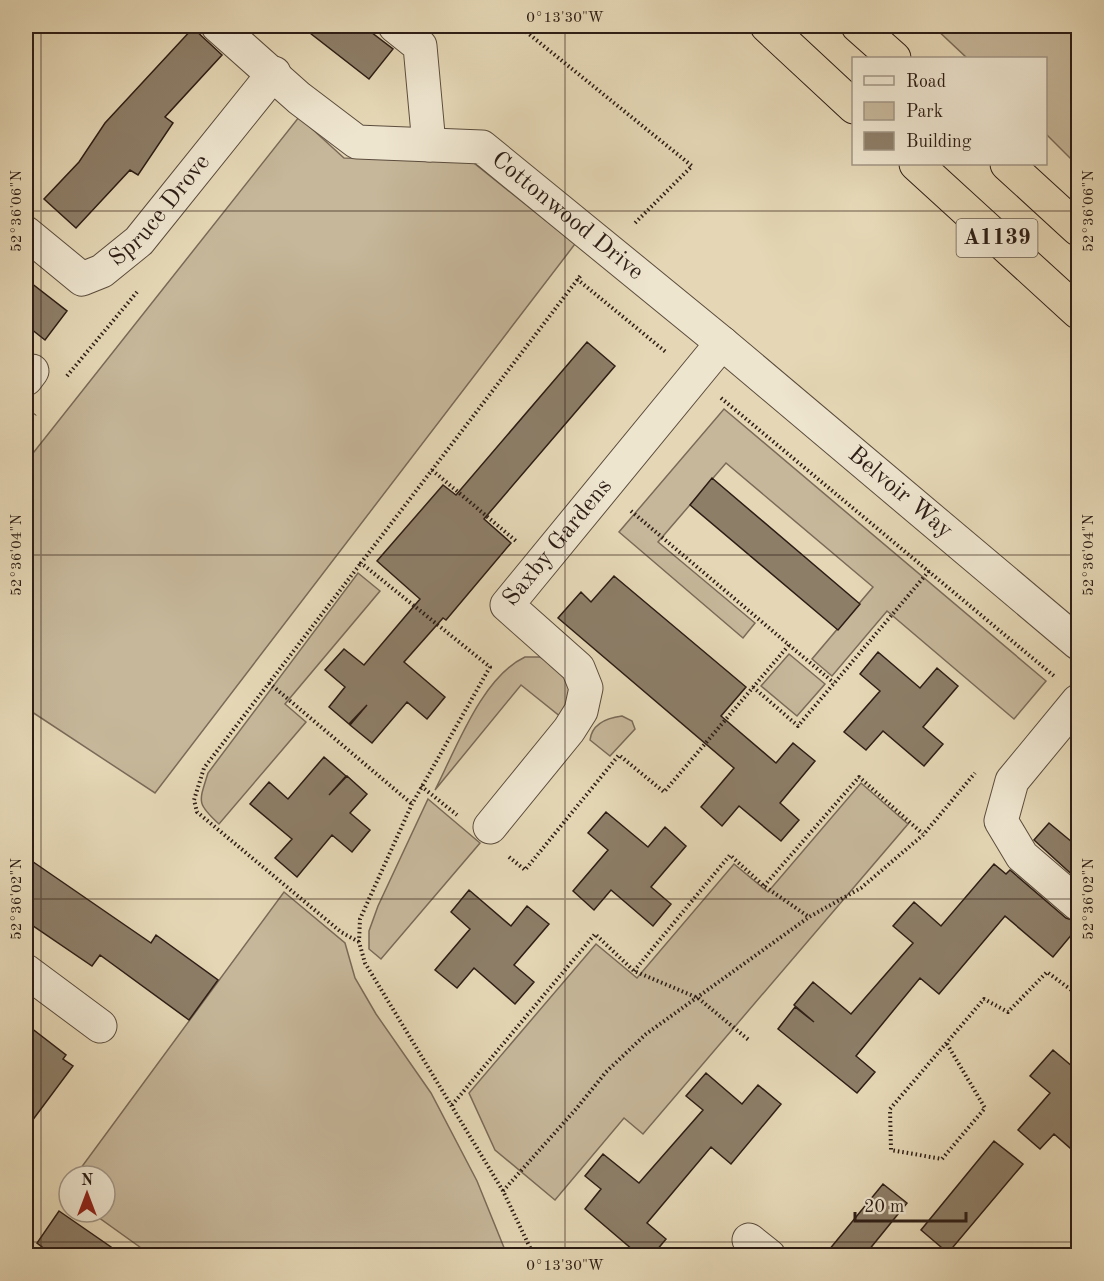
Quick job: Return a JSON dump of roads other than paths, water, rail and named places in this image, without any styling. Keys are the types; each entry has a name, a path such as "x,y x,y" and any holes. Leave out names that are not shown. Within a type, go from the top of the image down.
{"highway":[{"path":"749,26 809,67"},
{"path":"767,26 852,105"},
{"path":"858,26 893,57"},
{"name":"A1139","path":"917,165 1078,312"},
{"name":"A1139","path":"1008,165 1078,229"}],"street":[{"name":"Cottonwood Drive","path":"218,26 274,73 299,98 357,142 482,147 722,343"},
{"path":"395,26 420,46 429,145"},
{"name":"Spruce Drove","path":"26,233 82,279 102,271 139,241 274,73"},
{"name":"Saxby Gardens","path":"477,824 569,730 581,711 586,688 578,668 507,605 722,343"},
{"name":"Belvoir Way","path":"722,343 1078,643"},
{"path":"1078,701 1012,781 1001,822 1022,856 1078,904"},
{"path":"26,971 100,1026"}]}
